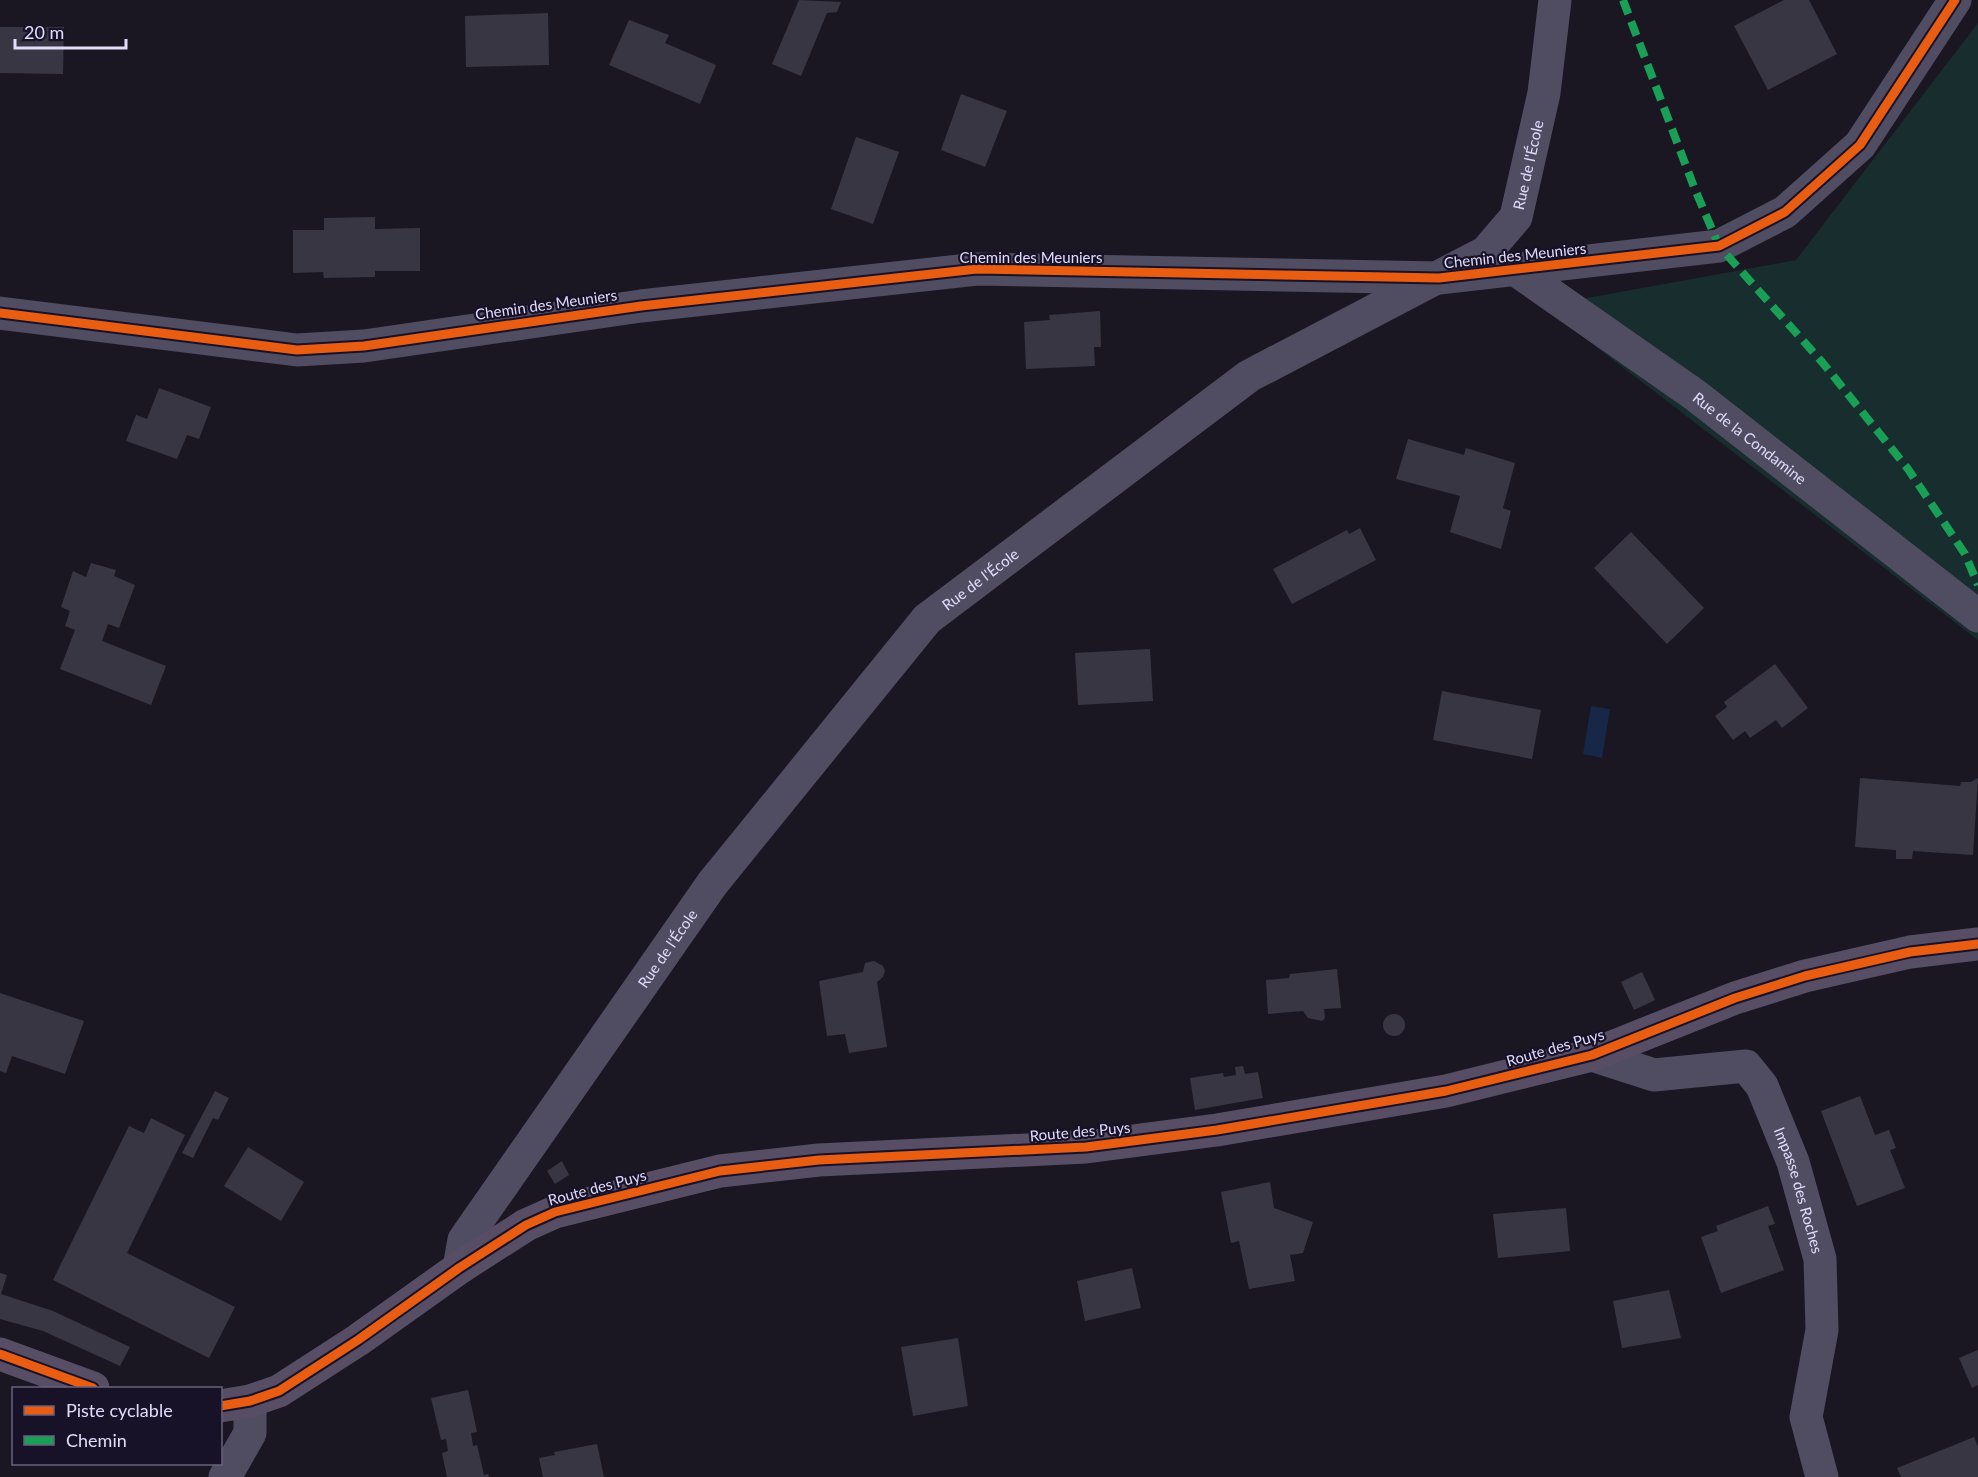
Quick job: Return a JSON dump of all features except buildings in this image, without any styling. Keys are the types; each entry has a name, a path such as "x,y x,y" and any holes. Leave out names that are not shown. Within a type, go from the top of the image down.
{"main road":[{"name":"Route des Puys","path":"235,1404 279,1391 358,1340 459,1268 526,1225 555,1212 720,1171 819,1160 1086,1147 1446,1091 1592,1055 1735,998 1805,976 1910,952 1978,944"},
{"path":"0,1353 88,1387"}],"street":[{"name":"Rue de l'École","path":"459,1268 464,1240 712,884 927,619 1249,376 1486,252 1516,217 1544,93 1555,0"},
{"name":"Chemin des Meuniers","path":"0,314 297,350 364,346 640,306 977,269 1439,278 1719,246 1785,212 1860,145 1955,0"},
{"name":"Rue de la Condamine","path":"1516,270 1695,395 1978,616"},
{"name":"Impasse des Roches","path":"1592,1055 1654,1075 1746,1066 1762,1086 1793,1162 1820,1259 1822,1330 1806,1417 1822,1477"},
{"path":"229,1458 250,1433 235,1404"}],"green space":[{"path":"1978,23 1978,640 1543,306 1796,260"}],"water":[{"path":"1591,706 1610,709 1602,758 1583,754"}],"marked path":[{"path":"1623,0 1694,187 1719,246 1822,362 1908,469 1965,554 1978,585"}],"cycle path":[{"path":"0,313 297,350 364,346 641,306 977,269 1439,278 1719,246 1785,212 1860,145 1955,0"},
{"path":"222,1406 250,1401 279,1391 358,1340 459,1268 526,1225 555,1212 720,1171 819,1160 1086,1147 1217,1130 1446,1091 1592,1055 1735,998 1805,976 1910,952 1978,944"},
{"path":"0,1354 90,1387"}]}
